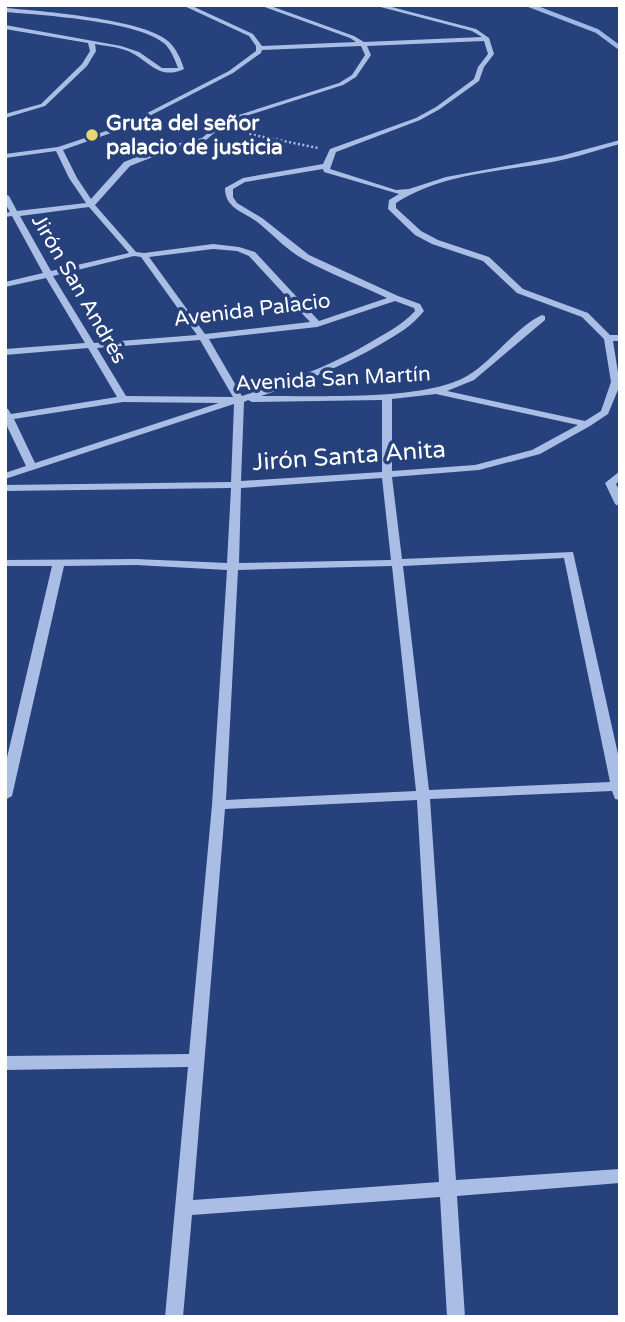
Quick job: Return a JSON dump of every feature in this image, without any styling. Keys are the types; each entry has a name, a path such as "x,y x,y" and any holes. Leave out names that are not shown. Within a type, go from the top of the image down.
{"street":[{"path":"5,156 60,149 140,119 231,72 260,52 251,35 185,5"},
{"path":"10,215 90,205 127,164 165,149 204,139 214,133 217,126 236,117 341,84 354,76 368,55 364,45 325,26 262,5"},
{"path":"326,166 333,151 418,119 449,100 477,80 481,67 491,54 487,39 482,34 460,25 407,15 376,5"},
{"path":"5,10 79,17 151,34 166,42 181,69 168,72 158,70 129,50 5,26"},
{"path":"259,48 487,39"},
{"path":"5,117 43,105 85,65 93,51 91,42"},
{"path":"620,142 552,161 490,170 415,190 392,202 392,209 418,233 435,242 486,259 520,291 585,315 608,338 620,338"},
{"path":"60,149 67,172 90,205 134,254"},
{"path":"326,166 327,170 396,192 415,190"},
{"path":"32,467 6,415 123,399 239,400 312,376 347,360 408,324 419,311 416,306 306,257 259,220 234,205 229,197 229,188 243,180 326,166"},
{"name":"Jirón San Andrés","path":"5,196 10,215 123,399"},
{"path":"5,285 134,254 223,246 242,249 252,254 317,324"},
{"path":"144,255 203,337 239,400 233,566 219,805 174,1317"},
{"name":"Avenida Palacio","path":"5,352 203,337 317,324 395,298"},
{"path":"436,391 471,378 542,318"},
{"name":"Jirón Santa Anita","path":"5,488 236,485 475,468 536,452 605,412 616,382 608,338"},
{"name":"Avenida San Martín","path":"5,476 239,400 387,397 436,391 587,424"},
{"path":"387,397 387,475 423,794 456,1317"},
{"path":"620,474 610,483 620,504"},
{"path":"5,563 233,566 396,563 569,554 619,791 423,794 219,805"},
{"path":"5,796 59,562"},
{"path":"5,1063 195,1059"},
{"path":"184,1208 620,1176"}],"path":[{"path":"236,117 249,134 333,151"}],"waterway":[{"path":"529,5 597,31 620,48"}],"place":[{"name":"Gruta del señor palacio de justicia","path":"92,135"}]}
